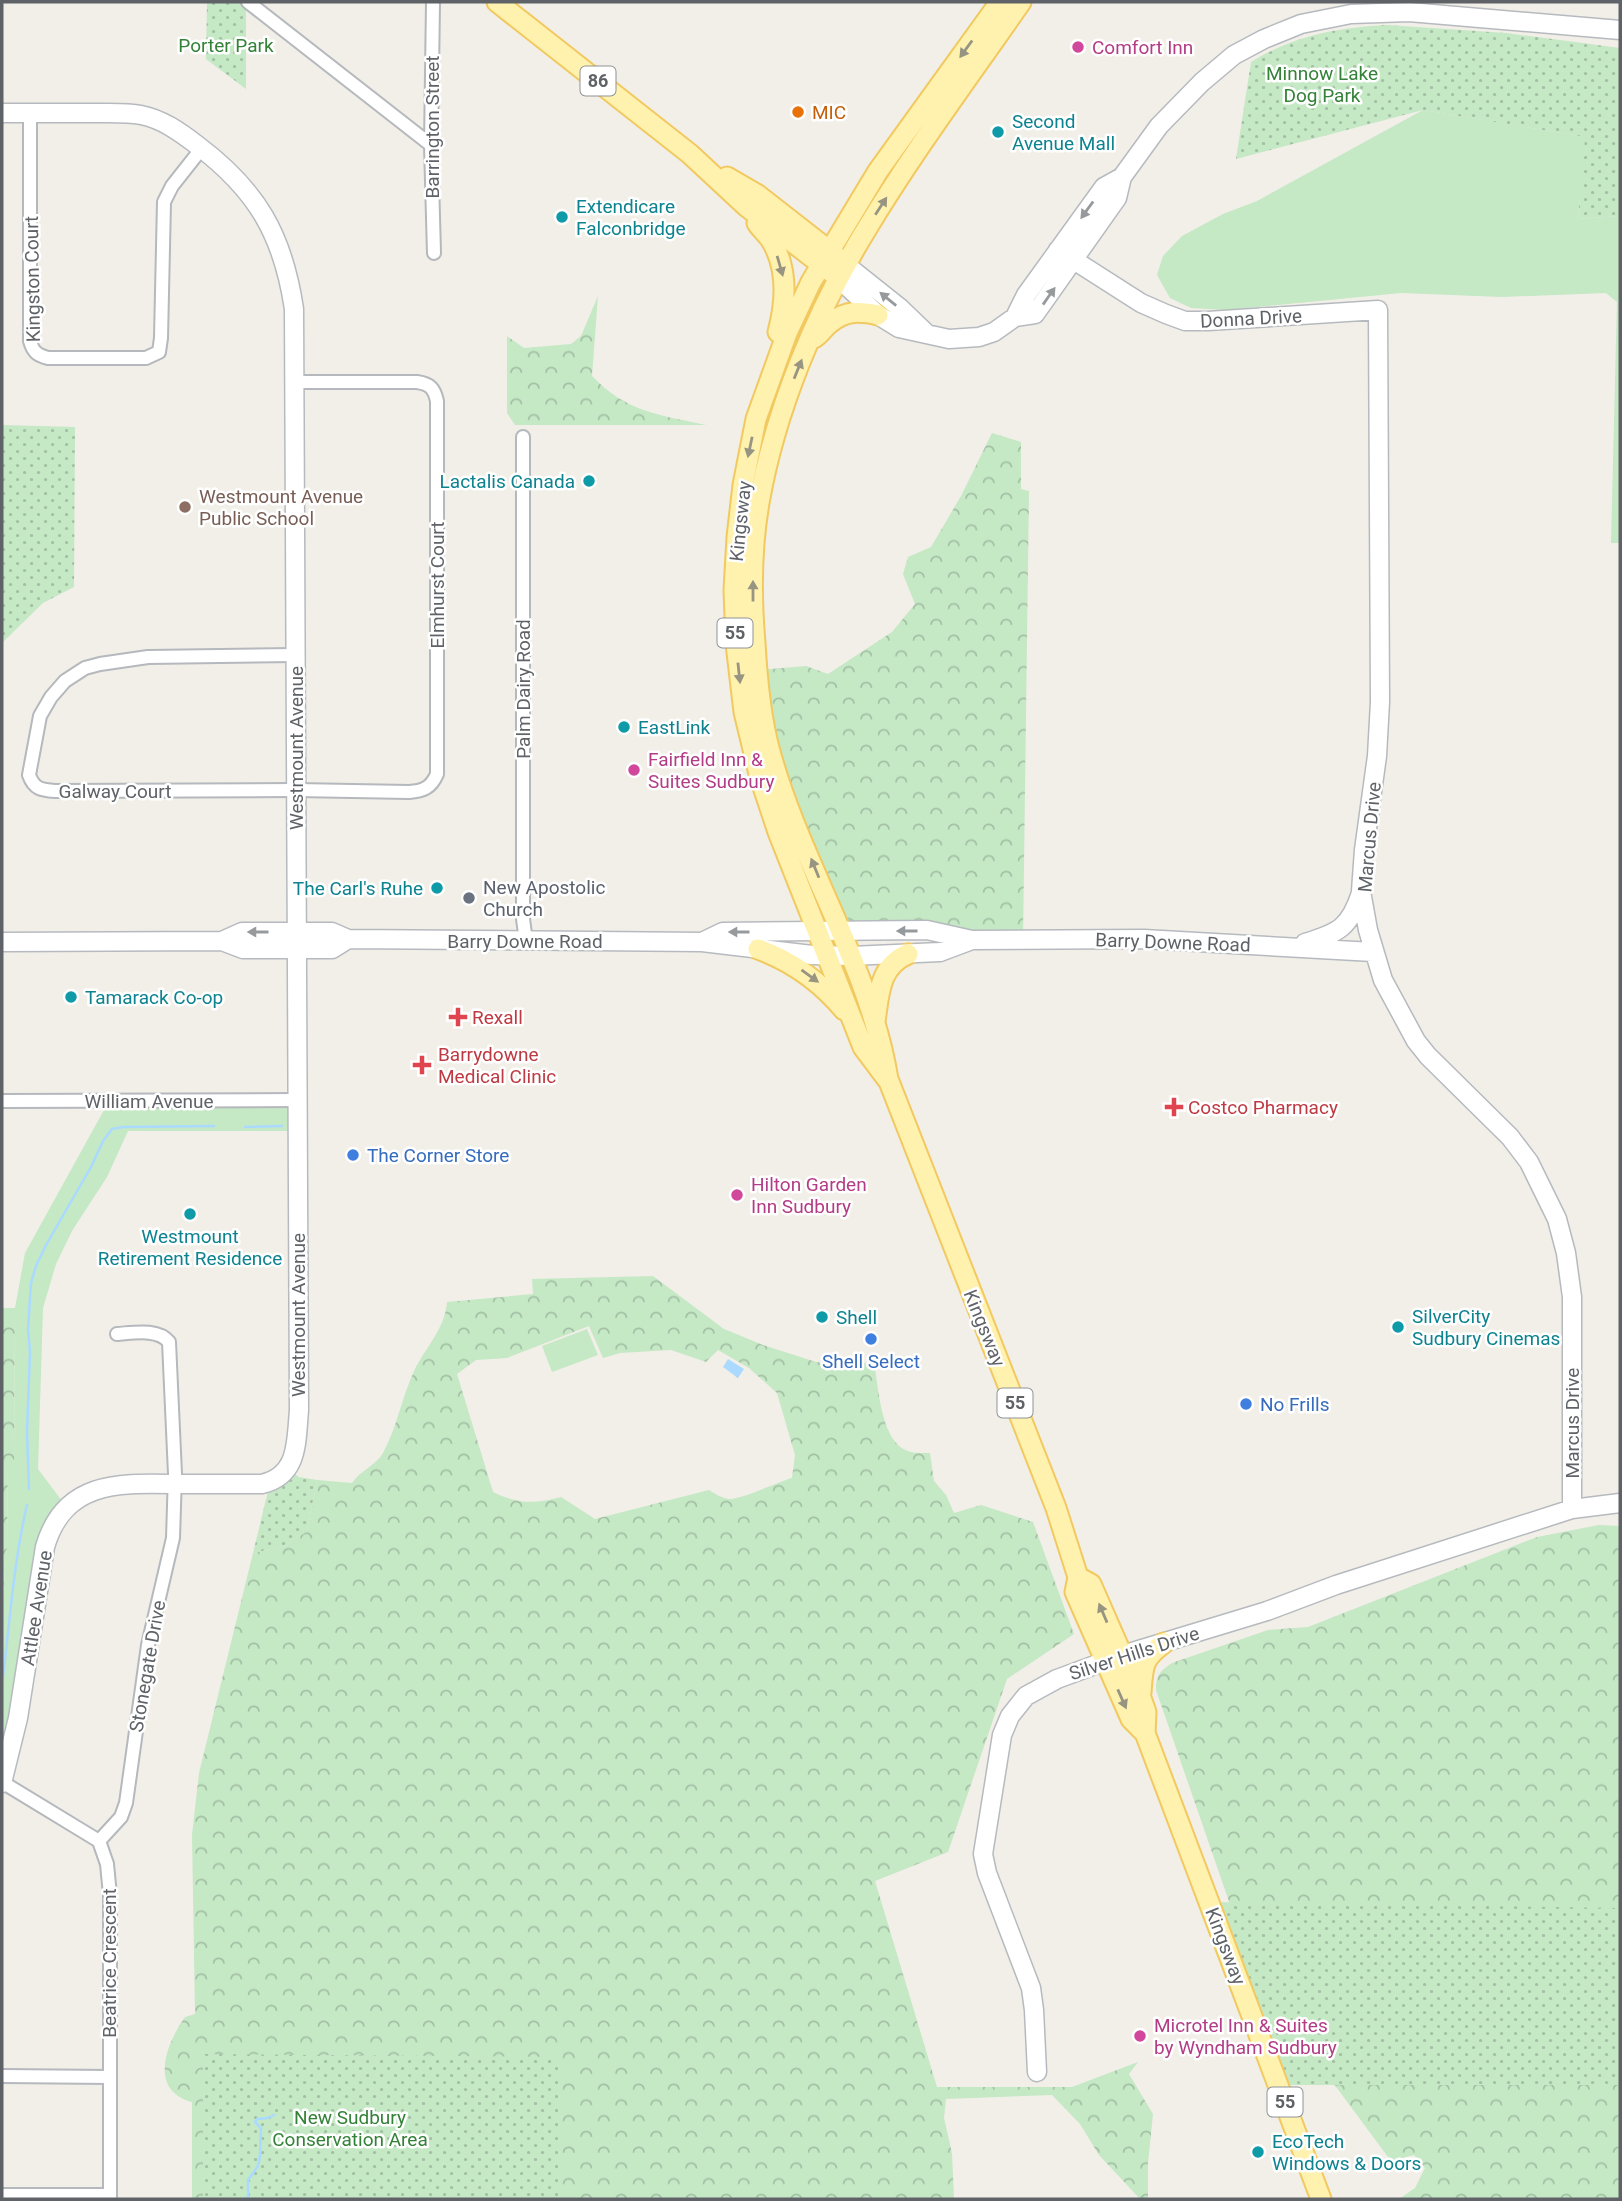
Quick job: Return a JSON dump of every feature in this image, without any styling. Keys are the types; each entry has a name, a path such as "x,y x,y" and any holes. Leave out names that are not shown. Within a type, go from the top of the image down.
{"main road":[{"name":"86","path":"497,2 699,161 747,207 825,256"},
{"name":"Kingsway","path":"888,1079 863,1047 816,931 760,778 744,712 736,644 735,562 743,485 756,419 798,306 825,256 878,171 1000,2"},
{"name":"Kingsway","path":"1021,2 884,201 843,272 810,340 784,410 759,502 753,556 753,622 759,690 769,748 851,956 881,1040 888,1079 1056,1508 1078,1577 1075,1592 1113,1658 1141,1698 1146,1712 1145,1733 1321,2199"},
{"name":"86","path":"699,161 758,195 843,272"},
{"path":"747,207 770,239 783,275 783,313 772,355 770,382"},
{"path":"810,340 821,334 829,323 850,312 878,315"},
{"path":"758,949 786,960 806,972 823,986 851,1018"},
{"path":"875,1023 880,988 887,969 908,954"},
{"path":"1141,1698 1146,1660 1150,1653 1164,1643"},
{"name":"Kingsway","path":"1113,1658 1131,1719 1145,1733"}],"street":[{"path":"248,2 431,145"},
{"name":"Barrington Street","path":"433,2 431,145 434,253"},
{"path":"843,272 878,315 900,328 949,340 979,337 994,332 1015,317 1035,314 1117,198 1122,177 1159,126 1224,61 1264,39 1301,24 1351,14 1409,12 1620,30"},
{"name":"Westmount Avenue","path":"2,113 139,114 170,126 202,148 245,186 256,201 275,236 290,283 294,309 299,1410 292,1458 288,1470 280,1477 262,1484 175,1483"},
{"name":"Kingston Court","path":"30,113 30,341 33,351 40,356 146,358 159,352 164,202 172,186 202,148"},
{"path":"1015,317 1026,295 1104,187 1122,177"},
{"name":"Donna Drive","path":"1058,250 1141,303 1185,321 1378,310"},
{"path":"843,272 900,308 929,336"},
{"name":"Marcus Drive","path":"1378,310 1380,702 1377,756 1364,850 1362,891 1373,952 1383,980 1416,1041 1510,1137 1534,1172 1558,1221 1572,1297 1572,1509"},
{"name":"Elmhurst Court","path":"294,383 427,383 434,390 437,401 437,774 433,783 422,791 296,790"},
{"name":"Palm Dairy Road","path":"523,437 523,919 526,941"},
{"name":"Galway Court","path":"296,655 148,657 85,668 65,681 40,716 29,775 32,783 41,790 55,791 296,790"},
{"path":"1292,946 1335,933 1348,923 1362,891"},
{"name":"Barry Downe Road","path":"702,942 723,932 927,930 972,940 1144,939 1373,952"},
{"name":"Barry Downe Road","path":"2,942 222,941 242,932 296,941 332,932 348,939 702,942 828,956 851,956 940,951 972,940"},
{"name":"William Avenue","path":"2,1101 297,1100"},
{"name":"Stonegate Drive","path":"99,1841 121,1817 126,1802 148,1645 173,1538 175,1483 169,1342 166,1338 154,1334 117,1334"},
{"name":"Attlee Avenue","path":"2,1783 19,1718 45,1547 51,1530 67,1509 92,1491 122,1484 175,1483"},
{"name":"Silver Hills Drive","path":"1037,2072 1031,1988 987,1873 983,1854 984,1834 1002,1735 1010,1716 1026,1696 1056,1679 1113,1658 1572,1509 1620,1503"},
{"path":"2,1783 99,1841"},
{"name":"Beatrice Crescent","path":"99,1841 107,1864 110,1895 110,2197"},
{"path":"2,2076 110,2077"},
{"path":"2,2195 110,2197"}],"green space":[{"name":"Porter Park","path":"207,2 246,2 246,89 206,59"},
{"name":"Minnow Lake Dog Park","path":"1387,25 1506,33 1620,48 1620,216 1578,219 1585,137 1423,110 1236,159 1251,62 1284,45 1316,34"},
{"path":"1423,110 1586,137 1578,219 1620,216 1620,543 1611,543 1617,302 1606,293 1502,297 1401,293 1226,310 1191,308 1170,298 1157,275 1163,256 1182,236 1223,214 1257,201"},
{"path":"598,296 592,376 631,405 659,415 706,425 515,425 507,413 507,336 524,348 571,344 581,336"},
{"path":"2,425 75,427 74,587 43,603 2,643"},
{"path":"992,433 1021,442 1021,489 1029,491 1023,939 841,931 790,803 758,670 806,666 828,674 892,632 915,604 903,574 908,557 931,547 961,496"},
{"path":"109,1101 298,1101 298,1131 128,1131 107,1177 72,1231 56,1264 43,1308 38,1469 68,1509 57,1522 2,1785 2,1606 7,1545 8,1464 14,1464 15,1308 25,1253"},
{"path":"653,1276 724,1329 763,1345 816,1362 850,1366 874,1361 887,1428 898,1445 905,1450 930,1453 934,1481 946,1495 954,1513 981,1505 1033,1522 1074,1634 1007,1679 948,1852 875,1881 937,2087 1072,2087 1138,2062 1129,2074 1153,2114 1148,2163 1148,2199 1140,2199 1099,2155 1080,2124 1052,2095 946,2099 944,2118 952,2153 954,2199 192,2199 192,2102 178,2096 170,2087 165,2077 165,2065 178,2028 185,2017 195,2014 192,1835 199,1773 253,1553 287,1545 307,1531 317,1480 352,1483 380,1457 392,1433 414,1371 443,1321 447,1302 533,1294 532,1279","holes":["589,1326 603,1358 620,1353 671,1350 706,1362 718,1350 749,1368 777,1393 795,1455 792,1478 735,1499 724,1498 709,1490 595,1519 561,1497 527,1502 493,1492 457,1374 476,1360 507,1358"]},
{"path":"2,1308 15,1308 14,1464 8,1465 7,1545 2,1606"},
{"path":"587,1329 598,1355 552,1372 542,1346"},
{"path":"289,1470 299,1477 317,1480 307,1531 287,1545 253,1553 270,1483"},
{"path":"1599,1525 1620,1526 1620,2199 1399,2199 1415,2188 1425,2168 1414,2155 1391,2161 1331,2080 1234,1916 1156,1690 1158,1677 1172,1663 1268,1630 1308,1627 1537,1537"},
{"path":"1210,1902 1620,1908 1620,2085 1279,2085"},
{"name":"New Sudbury Conservation Area","path":"203,2054 558,2057 558,2199 203,2199"}],"water":[{"path":"728,1359 744,1369 738,1378 723,1367"}],"waterway":[{"path":"29,1489 27,1432 31,1283 46,1245 112,1129 214,1126"},
{"path":"245,1127 282,1126"},
{"path":"2,1684 15,1572 27,1505"},
{"path":"245,2199 248,2197 248,2180 258,2166 260,2155 261,2128 255,2122 257,2119 274,2115"}],"place":[{"name":"Comfort Inn","path":"1078,47"},
{"name":"MIC","path":"798,112"},
{"name":"Second Avenue Mall","path":"998,132"},
{"name":"Extendicare Falconbridge","path":"562,217"},
{"name":"Lactalis Canada","path":"589,481"},
{"name":"Westmount Avenue Public School","path":"185,507"},
{"name":"EastLink","path":"624,727"},
{"name":"Fairfield Inn & Suites Sudbury","path":"634,770"},
{"name":"The Carl's Ruhe","path":"437,888"},
{"name":"New Apostolic Church","path":"469,898"},
{"name":"Tamarack Co-op","path":"71,997"},
{"name":"Rexall","path":"458,1017"},
{"name":"Barrydowne Medical Clinic","path":"422,1065"},
{"name":"Costco Pharmacy","path":"1174,1107"},
{"name":"The Corner Store","path":"353,1155"},
{"name":"Hilton Garden Inn Sudbury","path":"737,1195"},
{"name":"Westmount Retirement Residence","path":"190,1214"},
{"name":"Shell","path":"822,1317"},
{"name":"SilverCity Sudbury Cinemas","path":"1398,1327"},
{"name":"Shell Select","path":"871,1339"},
{"name":"No Frills","path":"1246,1404"},
{"name":"Microtel Inn & Suites by Wyndham Sudbury","path":"1140,2036"},
{"name":"EcoTech Windows & Doors","path":"1258,2152"}]}
